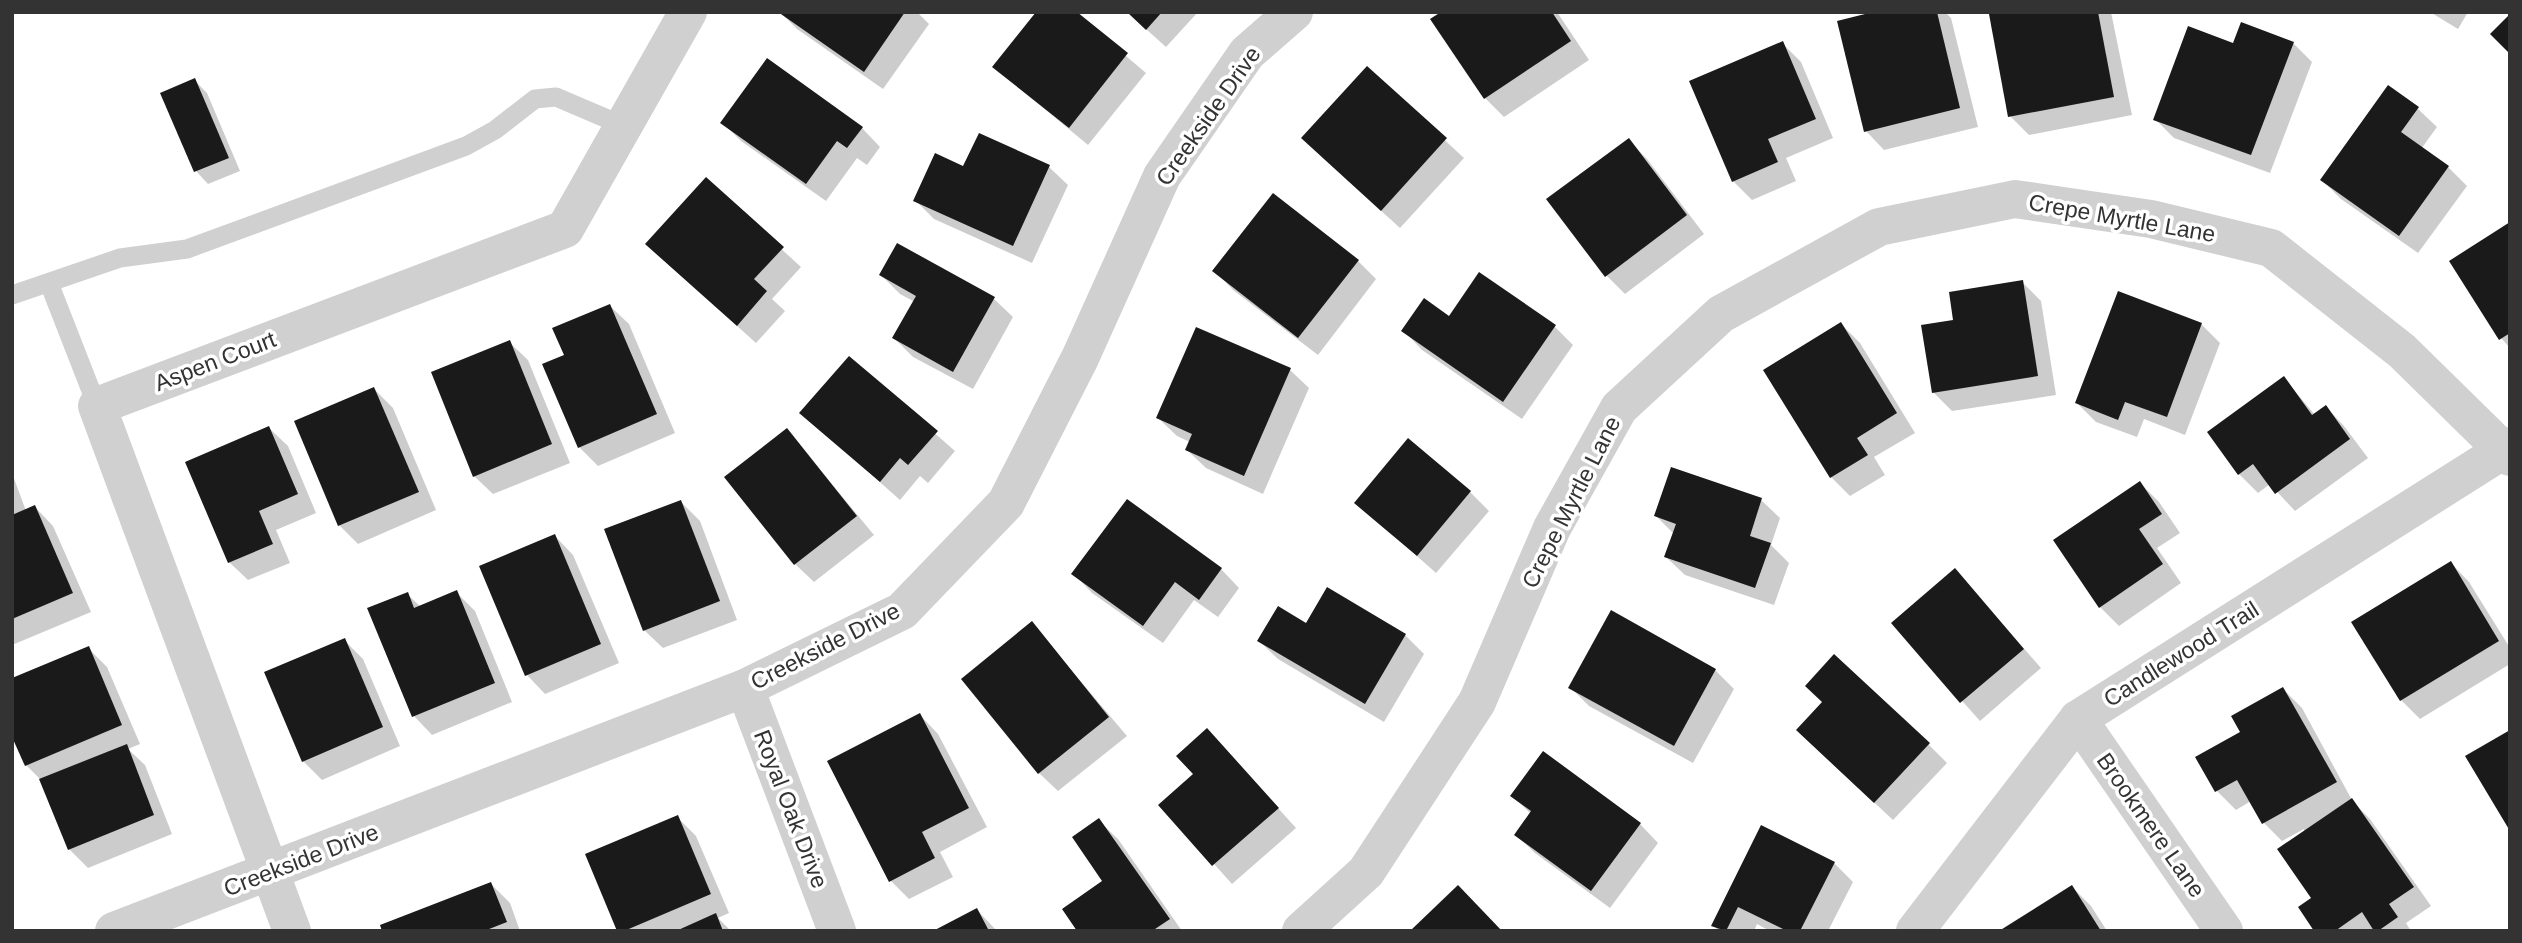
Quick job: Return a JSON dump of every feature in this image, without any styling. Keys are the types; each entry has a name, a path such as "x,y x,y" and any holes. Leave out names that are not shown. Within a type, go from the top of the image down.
{"street":[{"name":"Aspen Court","path":"97,406 565,229 688,12"},
{"name":"Creekside Drive","path":"114,931 745,688 902,611 1006,503 1080,358 1162,176 1247,53 1294,12"},
{"name":"Crepe Myrtle Lane","path":"1301,931 1366,872 1477,702 1552,528 1619,408 1721,314 1879,227 2015,200 2151,219 2271,248 2402,351 2508,451"},
{"path":"97,406 292,931"},
{"name":"Candlewood Trail","path":"1915,931 2078,719 2508,451"},
{"name":"Royal Oak Drive","path":"745,688 837,931"},
{"name":"Brookmere Lane","path":"2078,719 2224,931"}],"lane":[{"path":"12,295 120,258 187,249 466,146 495,130 535,99 556,97 624,126"},
{"path":"49,283 97,406"}],"building":[{"path":"778,12 905,12 864,72"},
{"path":"1036,12 1077,12 1128,53 1069,128 992,67"},
{"path":"1127,12 1162,12 1146,30"},
{"path":"1441,12 1552,12 1571,41 1484,99 1430,19"},
{"path":"1873,12 1937,12 1960,108 1864,132 1837,21"},
{"path":"2098,12 2114,97 2008,117 1989,14"},
{"path":"2510,14 2510,54 2490,34"},
{"path":"2241,22 2294,42 2251,155 2153,120 2188,26 2233,43"},
{"path":"1783,41 1816,119 1768,139 1778,162 1732,182 1689,81"},
{"path":"767,58 863,127 847,148 837,141 806,184 720,123"},
{"path":"1367,66 1447,138 1381,211 1301,138"},
{"path":"195,78 229,158 194,172 160,93"},
{"path":"2388,85 2419,107 2401,132 2449,166 2399,236 2320,180"},
{"path":"979,133 1050,165 1013,246 913,201 935,153 963,166"},
{"path":"1629,138 1687,215 1605,277 1546,199"},
{"path":"706,177 784,247 754,279 767,291 737,326 645,244"},
{"path":"1273,193 1359,260 1298,338 1212,271"},
{"path":"2510,222 2510,333 2499,340 2449,261"},
{"path":"897,243 995,297 953,372 892,338 916,296 879,275"},
{"path":"1479,272 1556,325 1503,402 1401,331 1424,298 1449,316"},
{"path":"2023,280 2038,376 1932,393 1921,325 1953,320 1949,292"},
{"path":"2118,291 2202,323 2167,417 2125,402 2118,420 2075,403"},
{"path":"610,304 657,414 578,448 542,364 564,355 552,328"},
{"path":"1841,322 1897,413 1857,438 1868,455 1830,478 1763,370"},
{"path":"1196,327 1291,368 1244,476 1185,450 1192,434 1156,418"},
{"path":"510,340 552,444 473,477 431,372"},
{"path":"849,356 938,431 908,465 900,458 880,482 799,413"},
{"path":"2284,376 2312,415 2326,405 2350,439 2275,494 2253,464 2238,475 2207,432"},
{"path":"374,387 419,492 338,526 294,421"},
{"path":"269,426 298,494 259,511 273,544 228,563 185,462"},
{"path":"787,428 857,516 794,565 724,477"},
{"path":"1408,438 1471,491 1417,556 1354,503"},
{"path":"1671,467 1762,498 1750,536 1771,543 1755,588 1664,557 1676,524 1654,516"},
{"path":"2140,481 2162,514 2139,529 2163,564 2099,608 2053,540"},
{"path":"1127,499 1222,568 1199,600 1175,582 1143,626 1071,574"},
{"path":"681,500 720,601 643,631 604,529"},
{"path":"35,505 73,593 12,619 12,515"},
{"path":"555,534 601,644 525,676 479,566"},
{"path":"2451,561 2499,641 2400,701 2351,622"},
{"path":"1955,568 2024,649 1960,703 1891,623"},
{"path":"1327,587 1406,634 1365,704 1257,641 1278,606 1306,623"},
{"path":"457,590 495,683 412,717 367,608 408,592 414,608"},
{"path":"1611,610 1716,669 1674,746 1568,688"},
{"path":"1032,621 1109,717 1038,774 961,679"},
{"path":"345,638 383,727 302,762 264,672"},
{"path":"89,646 122,725 25,766 12,737 12,678"},
{"path":"1834,654 1930,743 1874,803 1796,730 1822,702 1805,686"},
{"path":"2283,687 2337,782 2262,824 2237,780 2215,792 2195,757 2240,732 2231,716"},
{"path":"920,713 969,808 922,832 935,858 889,882 827,761"},
{"path":"1207,728 1279,808 1212,866 1158,805 1193,774 1176,756"},
{"path":"2510,730 2510,831 2465,756"},
{"path":"127,744 154,815 68,850 39,779"},
{"path":"1543,751 1641,823 1591,891 1514,835 1531,811 1510,796"},
{"path":"2352,798 2414,887 2389,904 2398,917 2378,931 2374,931 2362,912 2335,931 2314,931 2298,907 2311,898 2277,849"},
{"path":"678,815 711,894 624,931 617,931 585,854"},
{"path":"1099,818 1170,919 1152,931 1077,931 1062,909 1102,881 1072,837"},
{"path":"1761,825 1835,862 1800,931 1787,931 1738,907 1726,931 1711,926"},
{"path":"491,882 507,922 484,931 382,931 380,925"},
{"path":"1458,885 1502,931 1410,931"},
{"path":"2072,885 2101,931 1999,931"},
{"path":"977,908 989,931 933,931"},
{"path":"716,913 723,931 676,931"}]}
